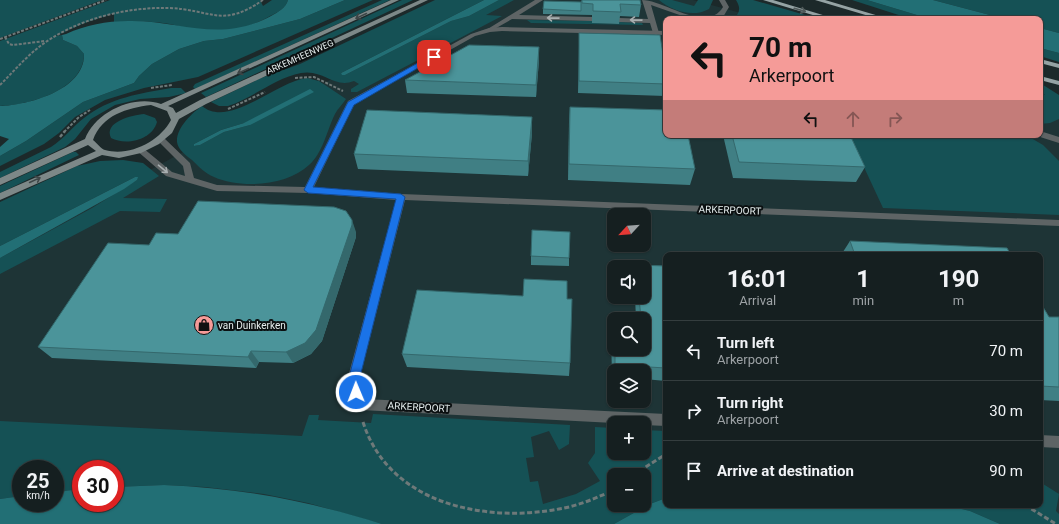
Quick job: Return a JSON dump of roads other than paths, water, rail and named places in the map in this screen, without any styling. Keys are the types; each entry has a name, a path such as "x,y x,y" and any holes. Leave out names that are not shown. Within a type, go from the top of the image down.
{"main road":[{"name":"ARKEMHEENWEG","path":"164,105 396,0"},
{"name":"ARKEMHEENWEG","path":"176,117 203,102 426,0"},
{"path":"766,0 822,16"},
{"path":"818,0 875,16"},
{"path":"1043,62 1059,66"},
{"path":"1043,79 1059,83"},
{"path":"152,103 164,105 172,110 176,117 175,124 161,140 140,150 113,154 102,152 93,148 89,141 91,132 94,128 109,115 138,104 152,103"},
{"path":"0,182 89,141"},
{"path":"0,197 102,152"}],"street":[{"path":"308,190 348,108 356,99 473,35 489,30 540,0"},
{"path":"646,0 678,14 688,16"},
{"path":"646,0 656,33"},
{"path":"718,16 723,13 726,7 722,0"},
{"path":"510,17 592,19"},
{"path":"619,20 652,21"},
{"path":"489,30 663,33"},
{"path":"1043,135 1059,140"},
{"path":"161,140 187,165 190,179"},
{"name":"ARKERPOORT","path":"140,150 169,174 217,188 308,190 401,197 1059,223"},
{"name":"ARKERPOORT","path":"401,197 354,377 356,392 362,404 663,420"},
{"path":"1043,441 1059,442"}],"place":[{"name":"van Duinkerken","path":"204,325"}]}
